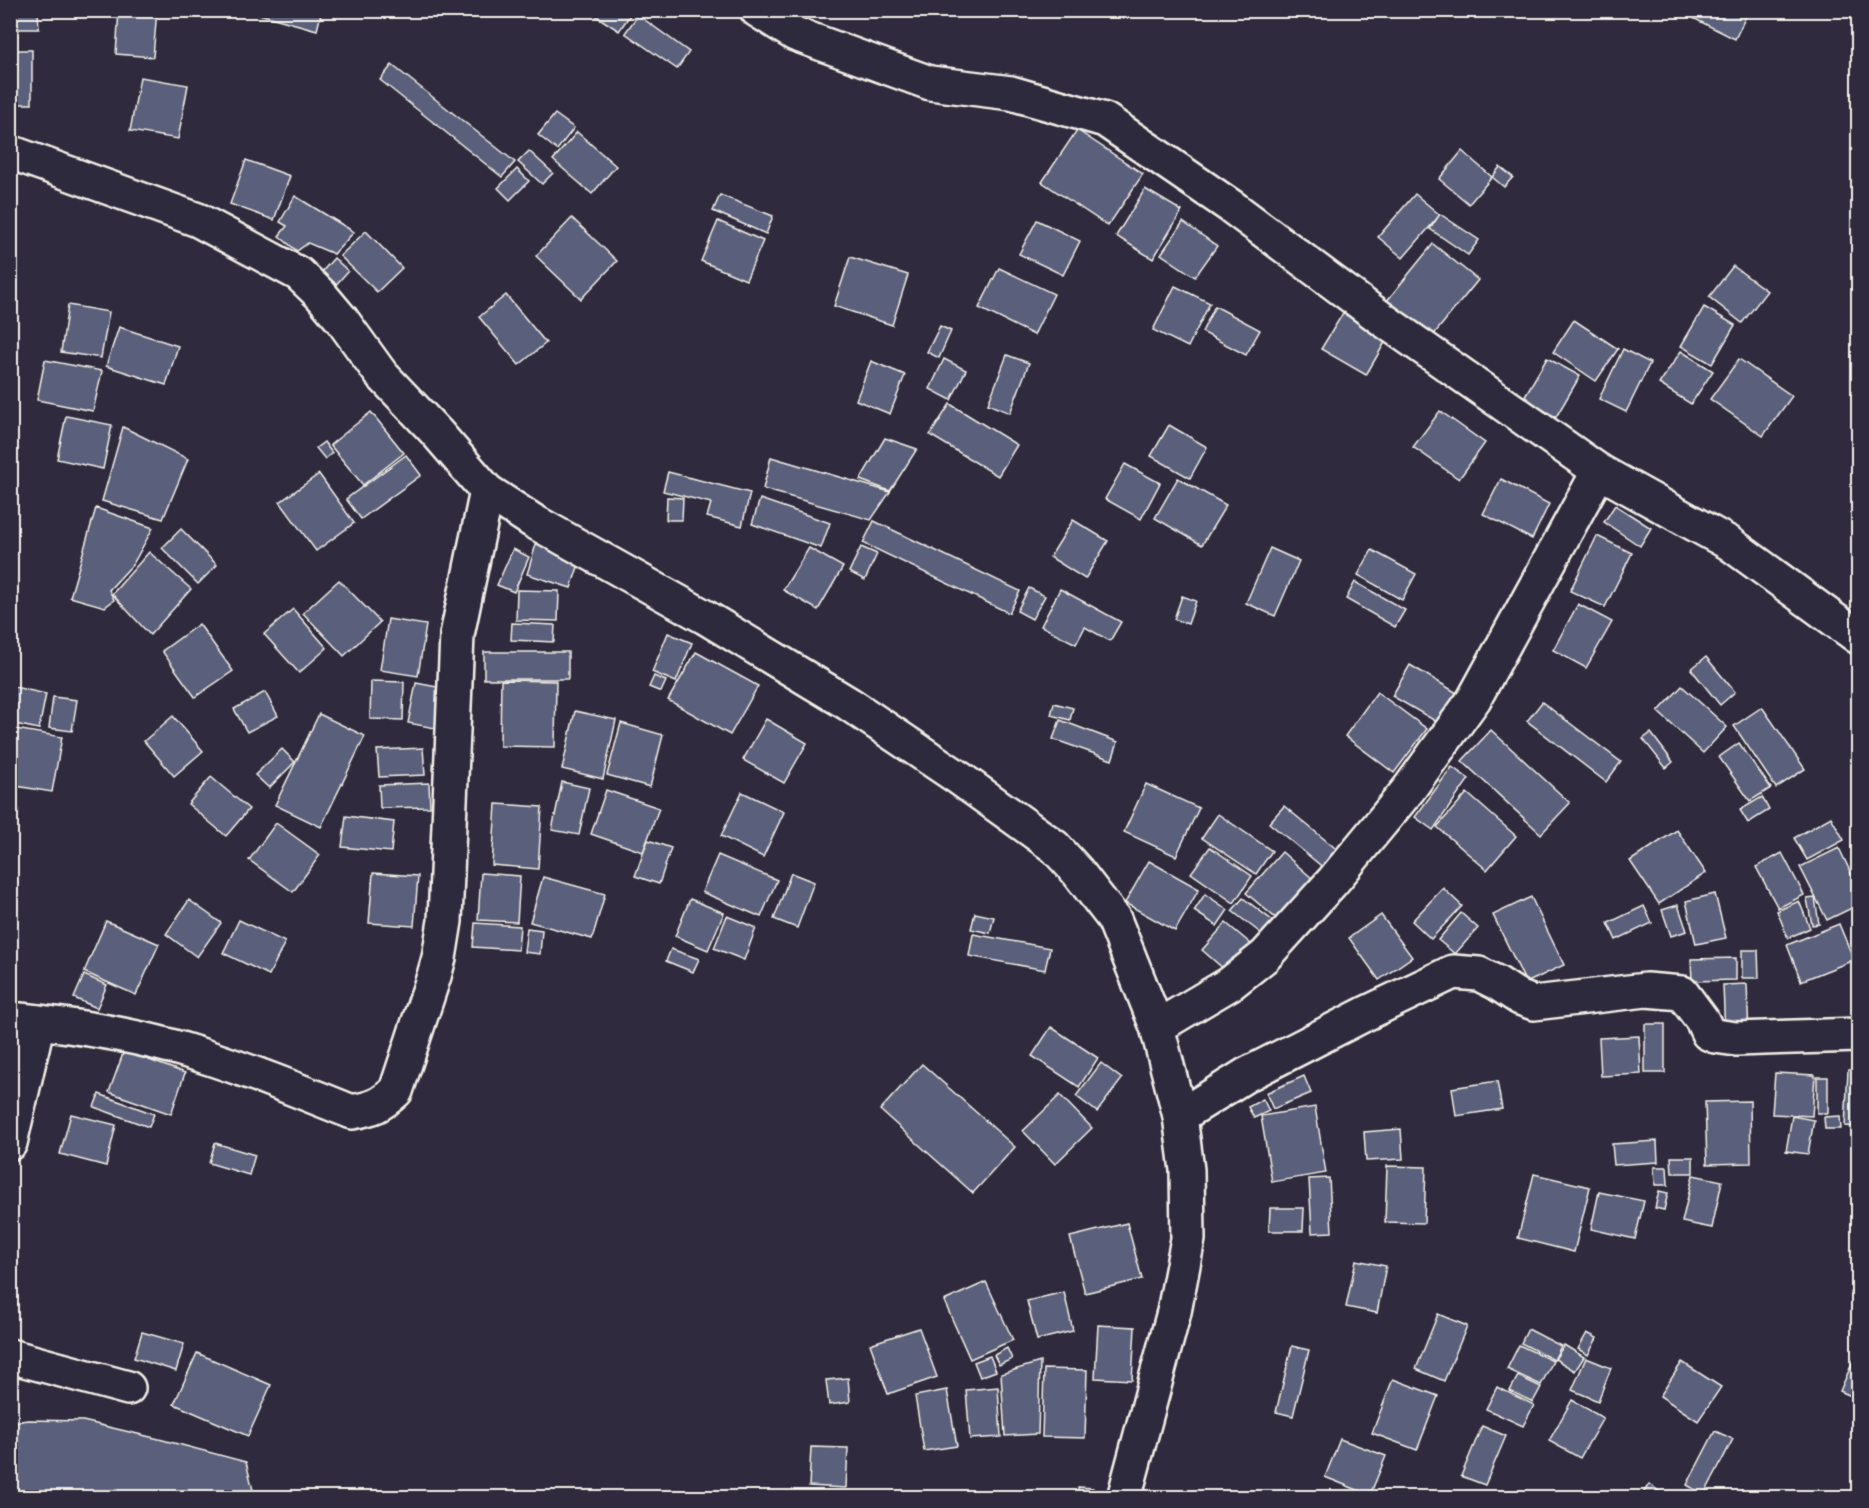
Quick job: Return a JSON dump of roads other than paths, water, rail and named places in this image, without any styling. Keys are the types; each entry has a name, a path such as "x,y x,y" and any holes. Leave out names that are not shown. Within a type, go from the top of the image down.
{"street":[{"path":"757,10 795,34 930,83 1011,93 1106,120 1233,207 1385,321 1599,471 1730,543 1858,637"},
{"path":"10,152 198,220 299,274 342,320 381,374 437,433 487,491 533,522 705,617 849,704 959,778 1055,848 1114,919 1157,1027 1180,1116 1187,1170 1188,1239 1174,1312 1124,1497"},
{"path":"1157,1027 1231,983 1265,956 1334,881 1409,789 1473,699 1599,471"},
{"path":"10,1143 24,1021 118,1034 194,1053 352,1112 383,1104 396,1091 439,958 445,921 457,635 487,491"},
{"path":"1180,1116 1246,1075 1453,972 1479,974 1520,998 1534,1003 1646,990 1670,990 1682,993 1702,1020 1708,1033 1715,1036 1736,1039 1858,1035"},
{"path":"10,1356 128,1388"}]}
